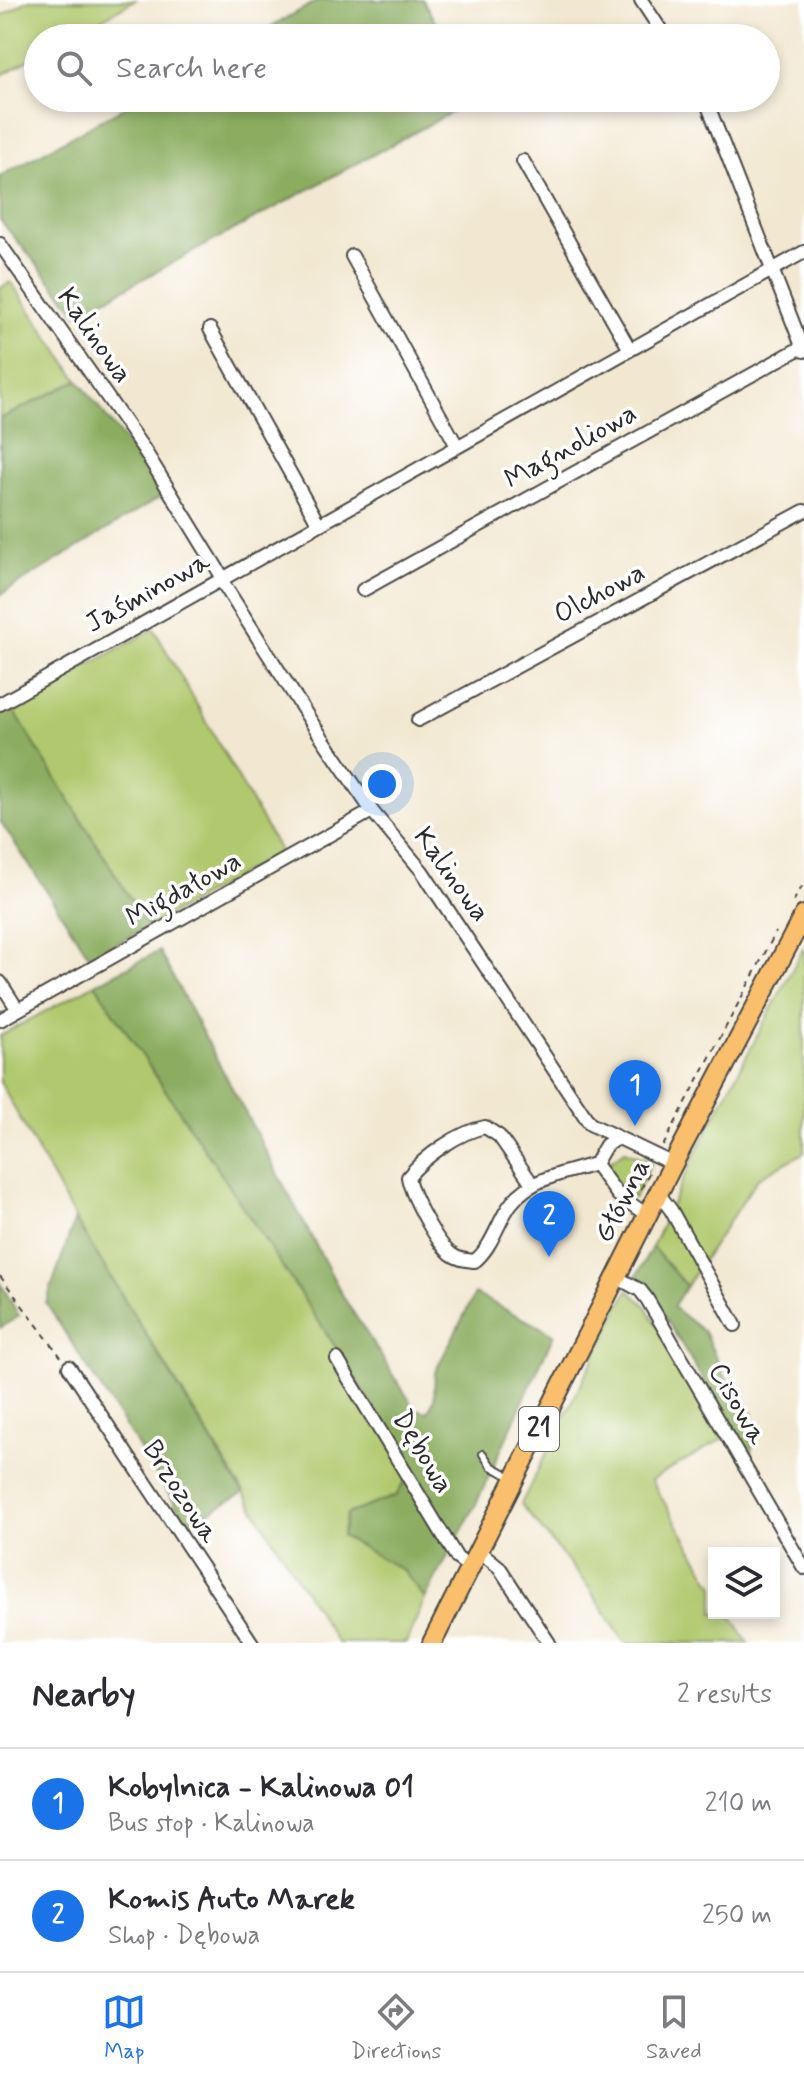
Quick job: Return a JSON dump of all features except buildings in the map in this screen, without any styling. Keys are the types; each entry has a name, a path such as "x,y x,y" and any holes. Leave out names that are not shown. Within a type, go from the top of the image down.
{"main road":[{"name":"Główna","path":"432,1643 658,1193 804,915"}],"street":[{"path":"641,0 657,24"},
{"path":"710,112 803,349"},
{"path":"523,161 629,348"},
{"name":"Kalinowa","path":"0,244 143,448 222,579 372,811 422,871 590,1124 673,1164"},
{"name":"Jaśminowa","path":"0,704 804,252"},
{"path":"352,256 457,446"},
{"path":"210,329 318,523"},
{"name":"Magnoliowa","path":"363,590 803,349"},
{"name":"Olchowa","path":"418,720 804,511"},
{"name":"Migdałowa","path":"0,1020 372,811"},
{"path":"0,982 18,1010"},
{"path":"531,1182 499,1136 485,1127 471,1130 417,1166 408,1177 410,1191 449,1253 462,1260 475,1261 486,1252 506,1210 531,1182 595,1164 606,1145 618,1138"},
{"path":"595,1164 618,1195 647,1215"},
{"name":"Cisowa","path":"658,1193 671,1210 735,1325"},
{"name":"Cisowa","path":"616,1277 640,1290 647,1299 804,1568"},
{"name":"Dębowa","path":"337,1359 457,1558 469,1567"},
{"name":"Brzozowa","path":"69,1367 252,1643"},
{"path":"478,1550 499,1567 549,1643"}],"lane":[{"path":"483,1454 491,1466 514,1479"}],"path":[{"path":"0,1276 69,1367"}],"green space":[{"path":"29,0 135,0 93,24 24,24 24,63 0,76 0,17"},
{"path":"319,0 423,0 436,24 275,24"},
{"path":"116,112 452,112 78,314 0,220 0,176"},
{"path":"11,282 78,380 0,419 0,288"},
{"path":"78,380 165,494 0,595 0,419"},
{"path":"154,629 280,852 148,927 12,708"},
{"path":"12,708 148,927 90,957 0,821 0,715"},
{"path":"804,947 804,1153 758,1178 686,1286 652,1247 695,1154"},
{"path":"159,951 344,1298 415,1409 428,1412 434,1399 435,1372 475,1294 554,1334 476,1504 425,1599 404,1571 342,1536 347,1514 396,1496 412,1470 337,1349 95,984"},
{"path":"95,984 337,1349 412,1470 396,1496 347,1514 342,1536 404,1571 425,1599 406,1643 337,1643 75,1219 0,1082 0,1036"},
{"path":"624,1151 652,1161 634,1198 609,1175 609,1162"},
{"path":"75,1219 243,1493 188,1524 46,1303"},
{"path":"652,1247 686,1286 673,1307 704,1332 724,1375 753,1414 752,1460 657,1304 636,1277"},
{"path":"0,1282 19,1316 0,1328"},
{"path":"628,1290 646,1306 723,1439 651,1480 708,1576 708,1619 734,1619 748,1643 625,1643 589,1588 521,1504"}],"place":[{"name":"Kobylnica - Kalinowa 01","path":"635,1126"},
{"name":"Komis Auto Marek","path":"549,1257"}]}
